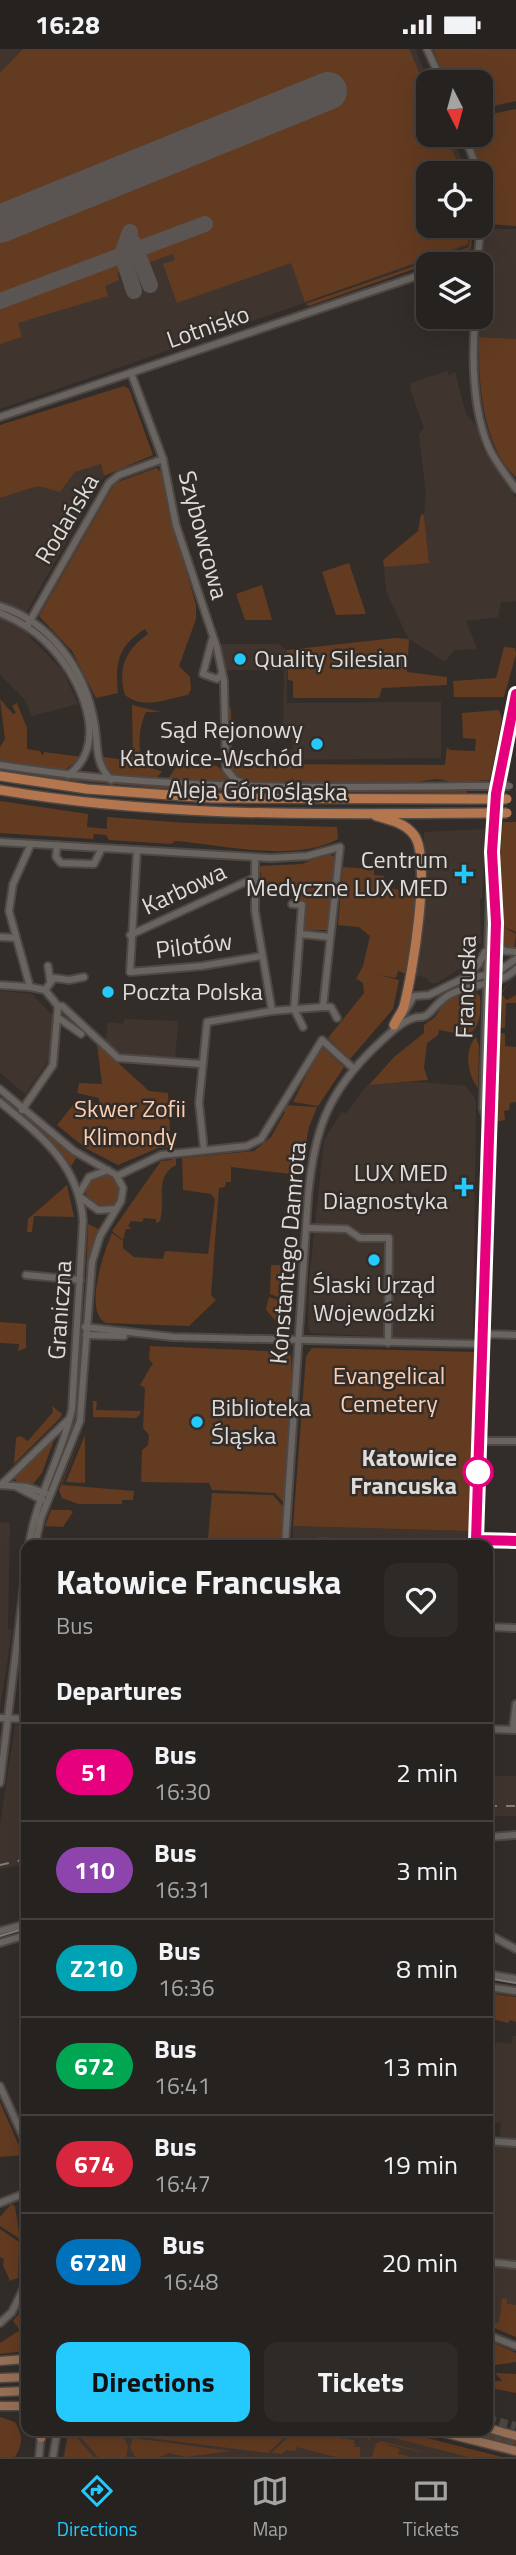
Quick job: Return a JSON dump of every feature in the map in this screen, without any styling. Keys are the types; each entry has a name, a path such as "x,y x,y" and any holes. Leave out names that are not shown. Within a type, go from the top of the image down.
{"highway":[{"name":"Aleja Górnośląska","path":"0,776 87,789 200,798 511,799"},
{"name":"Aleja Górnośląska","path":"0,790 70,801 167,809 513,813"},
{"path":"364,813 409,829 422,856 421,891 407,992 393,1028"}],"main road":[{"path":"0,2361 21,2359"},
{"path":"0,2378 21,2377"},
{"path":"0,2392 21,2391"},
{"path":"0,2406 21,2406"},
{"path":"12,2406 21,2411"},
{"path":"493,2429 516,2436"},
{"path":"457,2436 516,2451"}],"street":[{"path":"428,49 437,70"},
{"name":"Lotnisko","path":"0,417 416,276"},
{"path":"474,329 473,362 485,434 493,455 516,489"},
{"name":"Szybowcowa","path":"131,373 163,459 176,525 222,674 226,769 235,780 256,788"},
{"name":"Rodańska","path":"28,623 109,483 119,475 163,459"},
{"path":"0,606 28,623 63,661 87,705 96,756 100,767 111,780"},
{"path":"0,613 28,623"},
{"path":"212,635 212,648 203,674 211,679 222,674"},
{"name":"Francuska","path":"476,1540 490,978 487,947 488,886 499,767 516,694"},
{"path":"68,775 81,765 88,752 87,705"},
{"path":"508,730 516,715"},
{"path":"0,765 111,780 256,788 513,786"},
{"path":"0,842 255,858 302,857 340,847 323,1007"},
{"path":"30,987 9,911 10,892 31,843"},
{"path":"57,845 56,856 61,863 94,864 102,848"},
{"path":"130,935 137,850"},
{"name":"Francuska","path":"487,1124 483,1108 485,999 495,940 492,852"},
{"path":"255,858 255,911 271,1011"},
{"name":"Karbowa","path":"130,935 254,878"},
{"path":"292,904 302,905 294,1009 303,1027"},
{"path":"300,934 330,937"},
{"name":"Pilotów","path":"130,935 130,972 202,966 262,956"},
{"path":"0,937 16,938"},
{"path":"495,940 504,951 516,952"},
{"path":"487,947 478,965 460,980 426,996 415,996 409,1006 417,1017 425,1016 431,1008 452,993 490,978 516,959"},
{"path":"45,990 50,980 48,966"},
{"path":"460,980 508,978 516,969"},
{"path":"50,980 84,977"},
{"path":"0,985 45,990 58,1006 66,1010 118,1058 202,1064"},
{"path":"476,985 485,999"},
{"path":"426,996 431,1008"},
{"path":"17,1116 53,1065 58,1006"},
{"name":"Konstantego Damrota","path":"285,1540 306,1228 315,1137 330,1101 409,1006"},
{"path":"204,1150 199,1114 206,1023 271,1011 323,1007 331,1007 337,1019"},
{"path":"57,1017 81,1034"},
{"name":"Konstantego Damrota","path":"393,1028 417,1017"},
{"path":"117,1176 157,1156 247,1146 261,1139 322,1040 354,1069"},
{"path":"0,1089 70,1148 108,1170 117,1176 123,1195 116,1209 98,1210 80,1196 89,1177 108,1170"},
{"name":"Graniczna","path":"0,1102 55,1149 67,1165 80,1196 83,1228 70,1417 41,1496 30,1540"},
{"name":"Graniczna","path":"37,1540 47,1503 80,1422 93,1257 116,1209"},
{"path":"306,1228 347,1229 360,1238 389,1238 388,1343"},
{"path":"26,1275 80,1280"},
{"path":"77,1331 87,1327 141,1335"},
{"path":"77,1331 98,1336 481,1344"},
{"path":"481,1334 516,1335"},
{"name":"Graniczna","path":"86,1352 98,1336"},
{"path":"280,1341 298,1354"},
{"path":"1,1485 70,1417"},
{"path":"479,1441 516,1441"},
{"path":"1,1485 41,1496 50,1495"},
{"path":"41,1496 47,1503"},
{"path":"493,1542 516,1541"},
{"path":"493,1627 516,1628"},
{"path":"0,1783 4,1719 21,1632"},
{"path":"493,1729 515,1730 516,1704"},
{"path":"493,1837 516,1835"},
{"path":"0,1931 21,1925"},
{"path":"0,1943 21,1937"},
{"path":"493,1937 516,1949"},
{"path":"493,1975 516,1978"},
{"path":"493,1988 516,1991"},
{"path":"0,2085 21,2130"},
{"path":"493,2141 516,2143"},
{"path":"0,2203 21,2193"},
{"path":"493,2263 516,2265"},
{"path":"0,2323 12,2312 21,2293"},
{"path":"493,2337 516,2346"},
{"path":"39,2457 41,2436"},
{"path":"53,2457 56,2436"}],"shaded area":[{"path":"0,49 415,49 424,70 416,70 416,147 457,147 462,161 416,161 416,238 471,238 471,245 451,252 416,252 416,264 0,409"},
{"path":"493,229 516,229 516,339 479,337 479,329 493,329 493,252 484,252 484,238 493,238"},
{"path":"447,371 449,375 455,372 466,414 478,428 482,448 516,498 516,601 501,602 498,617 466,621 477,649 454,650 445,662 409,639 386,591 384,567 429,562 424,515 426,495 419,435 424,428 410,388 411,383"},
{"path":"101,464 104,476 27,611 27,634 63,671 78,704 32,716 25,700 0,674 0,498 38,486 60,492 75,472"},
{"path":"219,644 278,644 287,650 287,703 441,702 441,758 283,760 284,751 293,749 292,737 283,737 284,670 224,670"},
{"path":"486,829 480,899 481,944 476,944 475,959 437,983 430,983 425,977 413,975 425,883 424,832"},
{"path":"0,991 32,994 53,1016 49,1060 25,1094 0,1073"},
{"path":"124,1019 178,1021 175,1060 119,1055 105,1043 108,1022 123,1024"},
{"path":"419,1082 466,1086 476,1100 473,1341 311,1333 308,1327 309,1282 324,1140 342,1112 346,1114 368,1084"},
{"path":"0,1522 10,1523 8,1629 12,1630 0,1709"},
{"path":"293,1526 470,1531 470,1540 292,1540"},
{"path":"15,1725 21,1725 21,1865 0,1869 0,1825"},
{"path":"493,1776 516,1776 516,1816 493,1816"},
{"path":"513,2036 516,2036 516,2337 493,2327 493,2143 499,2143 501,2123 493,2122 493,2042 511,2044"},
{"path":"67,2436 419,2436 502,2457 63,2457"}],"green space":[{"path":"23,49 409,49 418,70 416,70 416,147 451,147 457,161 416,161 416,238 468,238 468,244 446,252 416,252 416,263 305,302 291,263 177,303 163,264 175,260 173,254 117,273 119,280 105,286 108,296 18,323 22,337 0,344 0,73"},
{"path":"433,49 516,49 516,101 494,106 494,70 442,70"},
{"path":"516,109 516,226 493,224 493,161 479,161 474,147 494,147 494,113"},
{"path":"472,238 471,249 455,252 469,247"},
{"path":"416,265 416,268 309,306 305,304"},
{"path":"479,337 516,339 516,477 505,464 489,431 481,393"},
{"path":"124,386 129,389 153,455 104,476 101,464 75,472 60,492 38,486 0,498 0,425"},
{"path":"156,468 164,474 172,521 196,605 196,619 179,666 190,677 191,689 188,695 147,703 125,695 122,677 125,660 134,646 148,634 145,629 129,642 120,656 117,672 118,693 96,698 72,651 39,616 115,483"},
{"path":"421,514 424,515 429,563 384,567 383,560 418,531"},
{"path":"349,563 366,614 336,615 322,572"},
{"path":"262,585 272,620 245,620 236,594"},
{"path":"395,638 409,639 407,672 447,677 447,685 382,688 379,698 293,698 293,681 288,680 287,650"},
{"path":"504,647 515,648 516,654 504,697 454,697 453,681 496,678"},
{"path":"0,699 13,714 16,713 12,706 17,703 27,728 27,749 40,751 43,756 44,752 82,757 63,771 0,761 0,747 5,739"},
{"path":"132,705 161,712 146,712 140,732 140,748 144,761 148,766 162,772 155,779 114,776 105,767 102,757 126,760 133,756"},
{"path":"231,708 232,764 445,765 447,747 450,750 475,751 476,739 463,738 462,713 499,710 502,719 490,780 453,782 437,779 401,784 313,784 242,781 230,769 227,760 228,709"},
{"path":"188,763 217,766 237,784 167,780 177,766"},
{"path":"0,768 174,786 290,791 466,790 467,793 191,791 56,779"},
{"path":"0,801 88,814 87,827 107,829 107,817 186,823 337,827 338,839 301,850 259,851 175,841 171,844 109,840 106,835 94,834 93,839 0,833"},
{"path":"503,822 516,822 516,932 502,926 516,934 514,948 505,946 500,924"},
{"path":"328,853 336,858 329,930 303,930 306,903 295,902 297,888 278,887 277,896 259,894 261,873 257,869 260,866 302,864"},
{"path":"343,867 374,869 374,875 384,876 384,888 416,891 407,974 398,971 396,978 379,975 399,980 393,1009 350,1059 328,1038 364,993 363,983 357,979 354,983 363,966 370,936 359,927 338,925"},
{"path":"516,975 501,994 507,1000 516,995 516,1003 506,1003 505,1028 496,1028 499,995"},
{"path":"466,992 474,992 480,996 480,1014 475,1029 466,1035 439,1030 438,1035 427,1043 424,1068 428,1080 369,1085 394,1057 424,1033 424,1025 435,1017 445,1002"},
{"path":"505,1033 505,1046 516,1047 516,1102 510,1103 509,1110 504,1111 505,1120 495,1122 496,1034"},
{"path":"476,1037 479,1046 478,1088 468,1063 469,1049"},
{"name":"Skwer Zofii Klimondy","path":"97,1044 149,1091 168,1093 171,1147 158,1148 118,1165 87,1149 57,1125 78,1099 99,1104 99,1098 77,1093 79,1083 102,1084"},
{"path":"321,1046 344,1067 318,1106 293,1102"},
{"path":"284,1105 317,1107 309,1127 301,1170 291,1174 231,1167 231,1182 226,1182 225,1187 219,1188 211,1295 216,1300 189,1326 106,1323 99,1317 96,1295 97,1281 112,1233 123,1241 123,1248 134,1257 163,1259 165,1251 208,1254 215,1199 211,1194 183,1190 182,1158 254,1151 271,1137 285,1112 281,1110"},
{"path":"25,1115 77,1157 71,1166 55,1145 23,1117"},
{"path":"172,1156 176,1159 176,1165 165,1175 163,1182 160,1221 156,1223 156,1219 144,1218 142,1222 131,1221 128,1226 132,1229 126,1229 123,1240 112,1231 161,1161 172,1160"},
{"path":"103,1174 115,1179 120,1191 115,1203 103,1208 91,1203 86,1191 91,1179"},
{"path":"67,1185 74,1217 34,1216 32,1232 27,1232 28,1219"},
{"path":"88,1224 100,1230 88,1265 85,1311"},
{"path":"271,1265 281,1265 280,1298 270,1294"},
{"path":"269,1297 280,1301 289,1315 287,1329 283,1329 266,1310"},
{"path":"0,1322 26,1324 26,1348 18,1351 19,1344 0,1343"},
{"path":"150,1346 288,1352 291,1356 292,1407 284,1503 275,1493 212,1490 209,1483 141,1482 142,1450 148,1445 149,1435 143,1428 145,1388 140,1385 153,1363 149,1360"},
{"name":"Evangelical Cemetery","path":"312,1348 475,1352 470,1531 293,1526 306,1356"},
{"path":"79,1353 82,1354 81,1372 73,1425 63,1458 47,1491 71,1429 76,1404"},
{"path":"93,1401 97,1401 96,1410 141,1411 136,1418 93,1417"},
{"path":"52,1406 62,1414 60,1418 14,1464 16,1438 20,1436 28,1441 53,1412"},
{"path":"85,1426 62,1485 134,1491 133,1500 122,1500 122,1504 78,1504 62,1498 59,1490"},
{"path":"56,1434 42,1473 32,1485 17,1482 13,1476"},
{"path":"85,1435 85,1483 66,1482"},
{"path":"212,1493 273,1495 284,1508 281,1540 208,1539"},
{"path":"51,1510 73,1512 63,1527 45,1526"},
{"path":"318,1537 367,1540 316,1540"},
{"path":"493,1994 516,1997 516,2022 510,2020 508,2023 493,2019"},
{"path":"0,2102 21,2155 0,2157"},
{"path":"11,2204 15,2206 20,2239 0,2226 0,2217"},
{"path":"0,2229 19,2242 18,2278 10,2281 3,2265 4,2259 0,2257"},
{"path":"502,2298 507,2299 507,2304 516,2305 516,2337 493,2327 493,2322 499,2323"},
{"path":"21,2312 21,2352 0,2354 0,2343 20,2330 13,2321"},
{"path":"493,2344 516,2353 516,2362 493,2365"},
{"path":"495,2373 516,2374 516,2393 493,2389 493,2381 502,2381"},
{"path":"0,2417 15,2422 19,2431 21,2444 15,2457 0,2457"},
{"path":"493,2433 516,2439 516,2445 473,2436 493,2436"},
{"path":"68,2436 75,2436 94,2457 64,2457"},
{"path":"79,2436 124,2437 128,2447 126,2457 98,2457"},
{"path":"134,2436 286,2436 268,2453"},
{"path":"290,2436 338,2436 354,2440 355,2447 360,2447 360,2457 336,2457 297,2447 295,2451 286,2450 282,2454 271,2453"},
{"path":"387,2436 419,2436 502,2457 468,2457"},
{"path":"133,2438 231,2451 186,2457 169,2453 160,2457 135,2457 130,2447"},
{"path":"381,2441 421,2452 381,2443 400,2449 398,2454 411,2457 372,2457 376,2444"}],"taxiway":[{"path":"0,301 205,224"},
{"path":"130,232 122,254 134,291"},
{"path":"133,242 150,285"}],"runway":[{"path":"0,224 328,91"}],"tunnel":[{"path":"493,2420 516,2426"},
{"path":"490,2436 516,2443"}],"tram line":[{"path":"0,1936 21,1930"},
{"path":"493,1979 516,1983"}],"railway":[{"path":"493,1806 516,1806"},
{"path":"0,1865 21,1860"}],"bus line":[{"name":"51","path":"476,1540 485,1170 496,923 492,852 499,767 516,694"},
{"name":"51","path":"493,1540 516,1541"}],"place":[{"name":"Quality Silesian","path":"240,659"},
{"name":"Sąd Rejonowy Katowice-Wschód","path":"317,744"},
{"name":"Centrum Medyczne LUX MED","path":"464,874"},
{"name":"Poczta Polska","path":"108,992"},
{"name":"LUX MED Diagnostyka","path":"464,1187"},
{"name":"Ślaski Urząd Wojewódzki","path":"374,1260"},
{"name":"Biblioteka Śląska","path":"197,1422"},
{"name":"Katowice Francuska","path":"478,1472"}]}
